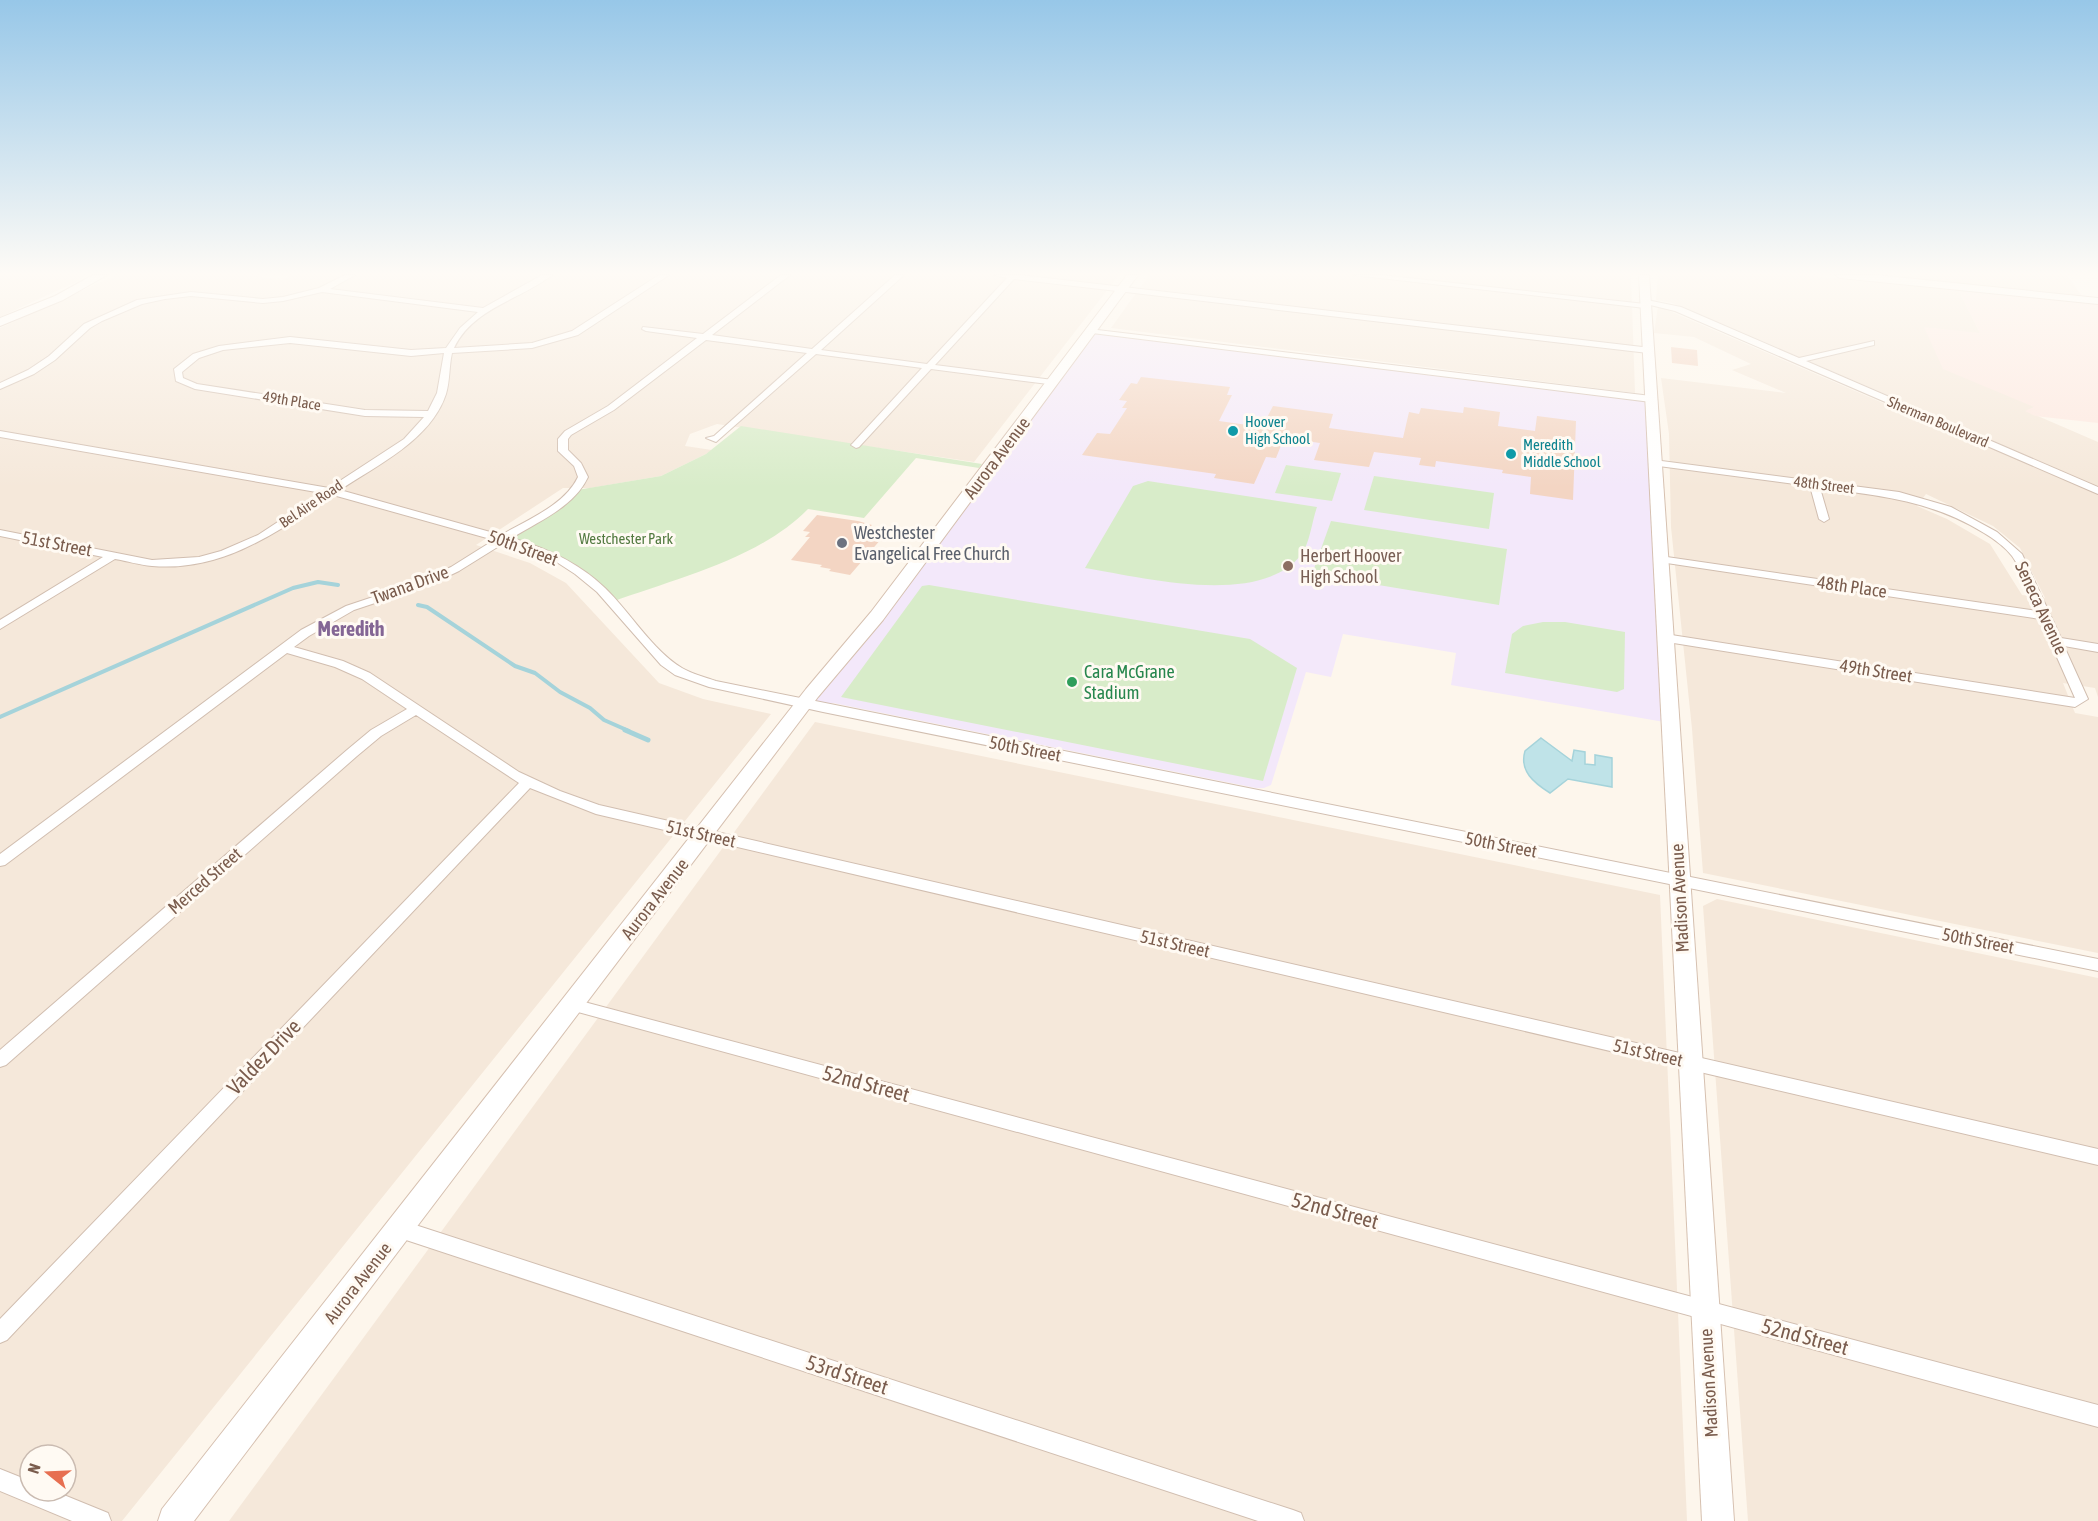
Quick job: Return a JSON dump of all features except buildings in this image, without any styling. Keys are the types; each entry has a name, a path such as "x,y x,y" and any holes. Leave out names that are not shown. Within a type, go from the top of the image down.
{"street":[{"path":"0,386 32,372 64,346"},
{"name":"49th Place","path":"239,346 222,348 188,361 177,370 178,379 195,386 365,413 429,414"},
{"name":"49th Place","path":"339,346 396,353 448,351"},
{"name":"Bel Aire Road","path":"114,555 152,563 175,563 225,553 261,537 407,441 423,427 442,393 448,351 452,346"},
{"path":"448,351 516,346"},
{"name":"Twana Drive","path":"0,861 284,648 334,616 380,596 428,582 455,569 566,500 581,484 582,471 563,451 563,439 568,433 611,408 692,346"},
{"path":"775,346 1053,383"},
{"path":"711,438 716,439 821,346"},
{"path":"856,445 948,346"},
{"name":"Aurora Avenue","path":"174,1521 703,835 877,616 1081,346"},
{"path":"1215,346 1651,399"},
{"path":"1617,346 1648,350"},
{"name":"Madison Avenue","path":"1648,346 1718,1521"},
{"name":"Sherman Boulevard","path":"1763,346 2098,491"},
{"path":"1798,361 1859,346"},
{"name":"50th Street","path":"0,434 331,491 380,502 543,552 579,572 601,590 665,662 679,672 698,680 804,705 2098,965"},
{"name":"48th Street","path":"1654,463 1919,499 1988,530"},
{"path":"1814,483 1824,519"},
{"name":"Seneca Avenue","path":"1988,530 2008,544 2018,556 2081,696"},
{"name":"51st Street","path":"0,533 114,555"},
{"path":"0,625 114,555"},
{"name":"48th Place","path":"1660,559 2045,616"},
{"name":"49th Street","path":"1665,638 2068,702 2080,702 2081,696"},
{"path":"2056,641 2098,648"},
{"name":"51st Street","path":"284,648 339,664 366,676 391,690 415,710 528,782 596,809 2098,1157"},
{"name":"Merced Street","path":"0,1060 352,753 376,733 415,710"},
{"name":"Valdez Drive","path":"0,1333 528,782"},
{"name":"52nd Street","path":"573,1005 2098,1416"},
{"name":"53rd Street","path":"400,1229 1293,1521"},
{"path":"0,1480 100,1521"}],"shaded area":[{"path":"0,346 1064,346 974,462 717,424 690,434 685,446 712,450 706,454 661,476 590,488 563,488 476,545 530,563 566,583 659,683 703,699 771,714 122,1521 0,1521"},
{"name":"Herbert Hoover High School","path":"1080,346 1215,346 1651,399 1670,723 1451,685 1456,653 1343,634 1331,677 1306,672 1271,785 1264,788 833,703 823,708 804,705"},
{"path":"1256,346 1633,346 1635,393"},
{"path":"1713,346 1751,346 1897,409 1911,405 1773,346 1990,346 2035,407 2026,411 2098,442 2098,697 2095,688 2063,683 2075,713 2098,717 2098,953 1703,873 1692,729 1671,527 1669,434 1661,378 1786,393 1732,370 1751,364","holes":["1926,494 1993,526 2020,548 2045,598 2022,595 1990,544 1947,519 1917,506"]},
{"path":"1933,346 2098,346 2098,423 2035,416 2025,411 2034,407 1943,369"},
{"path":"815,722 1660,895 1687,1521 229,1521"},
{"path":"1717,899 2098,978 2098,1521 1748,1521 1703,906"}],"green space":[{"name":"Westchester Park","path":"741,426 982,464 979,468 916,458 864,518 808,509 766,541 742,554 612,602 559,559 504,539 577,490 661,476 706,454"},
{"path":"1286,465 1341,473 1332,501 1275,493"},
{"path":"1374,476 1494,493 1489,529 1364,510"},
{"path":"1148,481 1317,507 1309,538 1301,555 1282,571 1257,581 1229,585 1198,585 1085,568 1133,486"},
{"path":"1331,521 1507,549 1499,605 1312,574"},
{"name":"Cara McGrane Stadium","path":"929,585 1250,639 1297,668 1263,781 841,697 922,586"},
{"path":"1543,622 1565,622 1625,632 1624,689 1617,692 1505,673 1512,634 1523,626"}],"water":[{"path":"1541,738 1572,761 1574,750 1585,752 1585,764 1595,765 1595,755 1612,758 1612,787 1568,779 1550,793 1544,789 1533,781 1524,765 1525,751"}],"waterway":[{"path":"0,717 293,588 318,582 338,585"},
{"path":"418,605 427,607 515,666 535,673 560,692 590,708 604,720 629,731"},
{"path":"625,730 648,740"}],"place":[{"name":"Hoover High School","path":"1233,431"},
{"name":"Meredith Middle School","path":"1511,454"},
{"name":"Westchester Evangelical Free Church","path":"842,543"},
{"name":"Herbert Hoover High School","path":"1288,566"},
{"name":"Cara McGrane Stadium","path":"1072,682"}],"district":[{"name":"Meredith","path":"351,629"}]}
